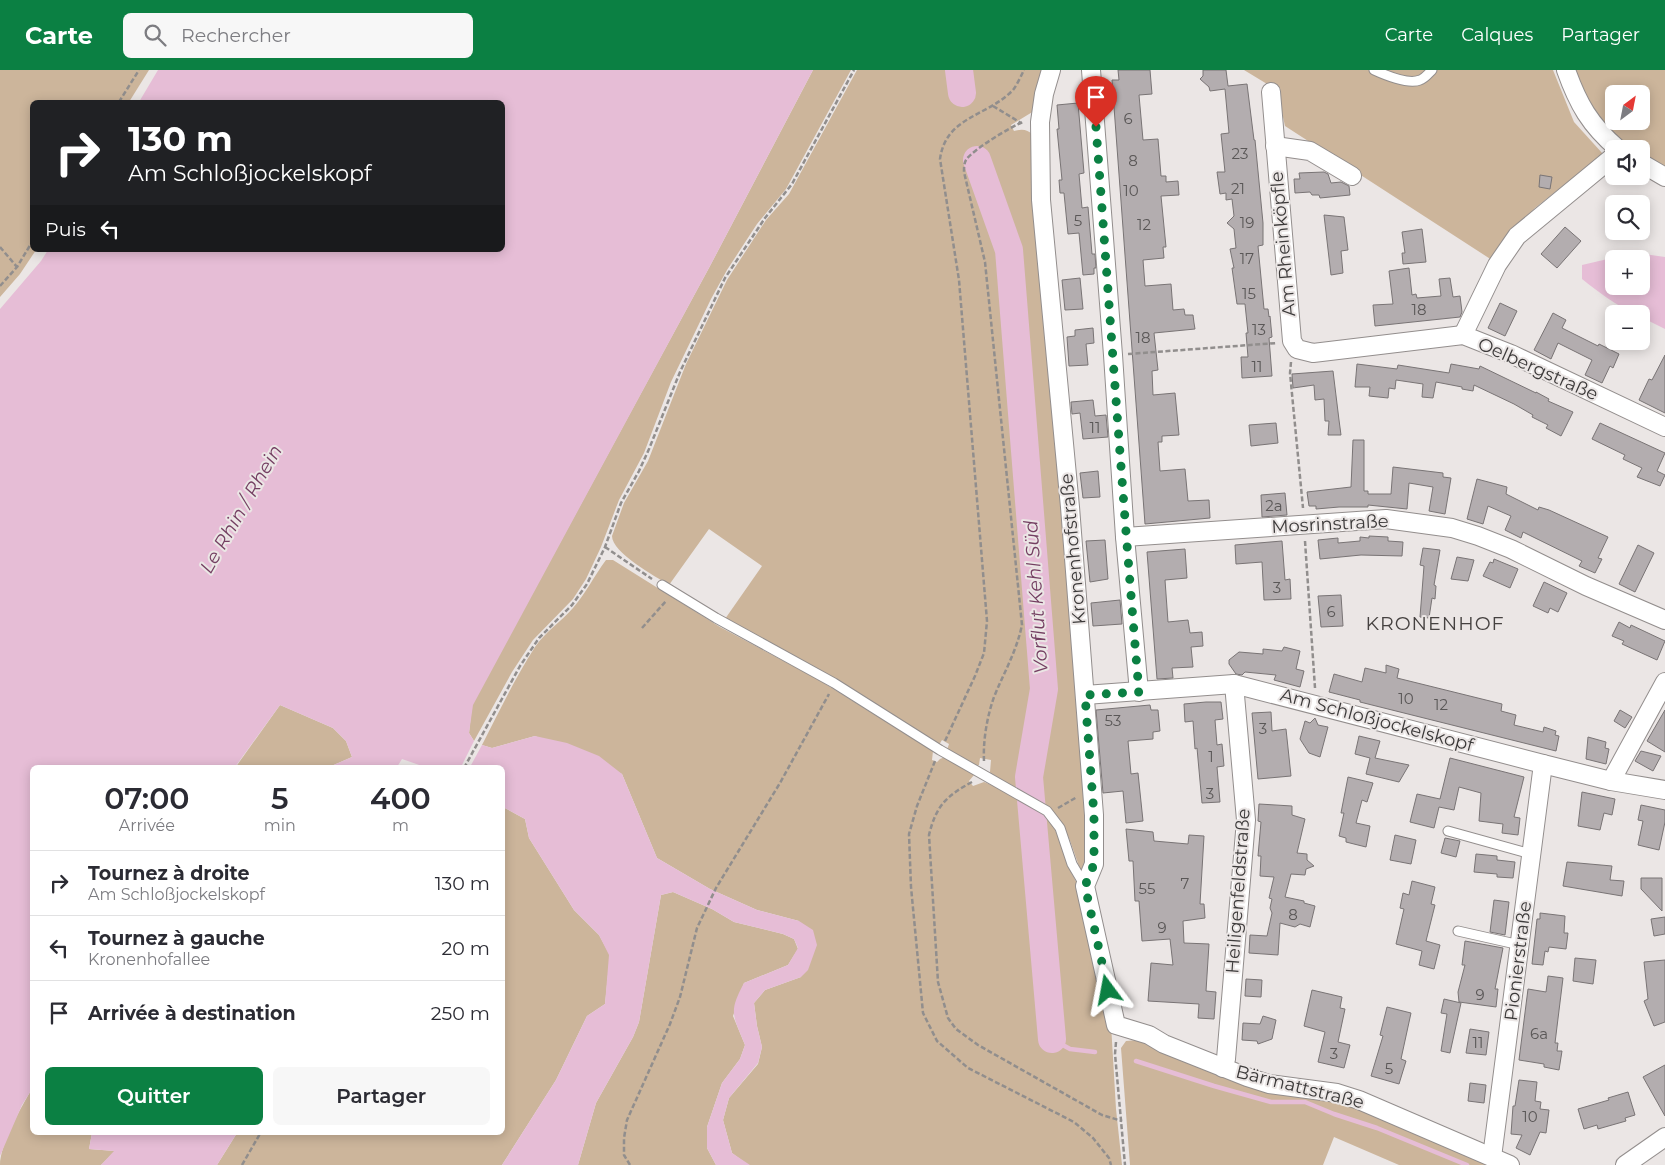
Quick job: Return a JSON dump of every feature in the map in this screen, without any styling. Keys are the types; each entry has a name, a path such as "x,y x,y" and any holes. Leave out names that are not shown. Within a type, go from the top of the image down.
{"street":[{"name":"Kronenhofstraße","path":"1051,70 1044,94 1040,122 1042,200 1070,507 1092,792 1094,864 1085,886"},
{"path":"1091,70 1114,355 1125,537 1139,692"},
{"path":"1566,70 1587,117 1608,140"},
{"name":"Am Rheinköpfle","path":"1271,92 1292,341"},
{"name":"Am Rheinköpfle","path":"1275,146 1310,151 1352,176"},
{"path":"1463,335 1497,265 1517,236 1605,163"},
{"path":"1650,169 1665,178"},
{"name":"Oelbergstraße","path":"1292,341 1297,349 1313,353 1463,335 1511,354 1665,427"},
{"name":"Mosrinstraße","path":"1125,537 1386,519 1452,528 1511,549 1586,586 1665,620"},
{"path":"1611,781 1665,682"},
{"name":"Am Schloßjockelskopf","path":"1085,695 1234,684 1611,781 1665,790"},
{"name":"Heiligenfeldstraße","path":"1223,1068 1226,1059 1246,820 1234,684"},
{"name":"Pionierstraße","path":"1492,1157 1543,764"},
{"path":"1085,886 1116,1025"},
{"name":"Bärmattstraße","path":"1116,1025 1149,1035 1164,1044 1269,1084 1337,1093 1359,1100 1510,1165"},
{"path":"1625,1165 1665,1137"}],"lane":[{"path":"1374,70 1386,76 1407,81 1420,80 1432,70"},
{"path":"662,585 716,618 834,683 940,750 1044,809 1060,828 1072,864 1085,886"},
{"path":"1448,832 1531,854"},
{"path":"1458,931 1520,945"}],"path":[{"path":"120,100 139,70"},
{"path":"466,765 520,666 539,638 572,605 587,584 605,547 621,503 639,471 680,372 725,278 765,218 792,184 854,70"},
{"path":"1024,70 1014,90 993,106 970,117 954,129 942,146 940,159 960,288 987,621 984,654 916,806 909,834 911,886 923,1013 937,1040 968,1068 1074,1122 1093,1138 1109,1158 1111,1165"},
{"path":"993,106 1021,123"},
{"path":"1012,126 971,154 966,161 964,172 985,262 1022,625 1018,644 994,697 988,716 984,775 955,791 943,802 933,818 929,835 938,982 948,1018 956,1029 978,1045 1102,1115 1122,1121"},
{"path":"0,286 17,267 30,245"},
{"path":"0,247 17,267"},
{"path":"1114,355 1292,341"},
{"path":"605,547 662,585"},
{"path":"642,628 674,593"},
{"path":"630,1165 624,1155 627,1120 670,1024 680,997 697,928 716,888 780,783 834,683"},
{"path":"1044,809 1067,804 1078,797 1092,792"},
{"path":"1116,1025 1115,1054 1126,1165"},
{"path":"242,1165 260,1135"}],"shaded area":[{"path":"0,70 149,70 130,100 30,100 30,252 35,252 20,274 0,297"},
{"path":"813,70 851,70 786,189 757,224 727,270 711,299 671,382 644,453 619,500 601,547 586,579 573,599 533,640 512,672 474,741 469,733 472,705 710,266"},
{"path":"857,70 1044,70 1034,111 1011,125 1014,131 1024,130 1033,135 1091,814 1092,859 1084,873 1080,869 1064,827 1046,806 1072,874 1080,889 1111,1024 1116,1109 1122,1165 748,1165 732,1153 723,1120 729,1098 758,1064 762,1047 754,1003 765,990 801,977 799,921 757,910 710,889 657,858 622,774 535,736 492,748 482,745 535,647 573,608 606,560 613,560 720,627 819,680 933,751 932,760 937,762 945,757 973,773 974,775 969,781 973,786 984,782 994,786 990,772 991,760 980,758 979,765 977,766 947,750 949,744 942,740 939,745 829,675 725,619 762,566 709,529 669,585 626,557 614,543 612,536 624,503 648,461 686,364 727,280 766,220 789,194"},
{"path":"1244,70 1553,70 1574,122 1603,154 1535,208 1519,225 1495,262 1285,126 1277,90"},
{"path":"1566,70 1665,70 1665,177 1650,168 1650,140 1612,140 1605,130 1650,130 1650,85 1605,85 1605,129"},
{"path":"280,705 333,728 346,741 352,757 334,765 237,765"},
{"path":"505,808 525,819 529,838 574,910 599,935 610,955 605,1004 587,1016 556,1080 502,1165 217,1165 236,1135 505,1135"},
{"path":"673,892 712,909 734,922 783,934 794,939 798,949 788,965 744,983 733,1016 745,1045 740,1059 722,1083 707,1127 707,1148 716,1165 578,1165 596,1103 633,1037 639,1022 661,895"},
{"path":"1138,1040 1339,1101 1498,1165 1399,1165 1334,1137 1323,1165 1130,1165 1121,1048 1126,1041"},
{"path":"30,1093 30,1135 92,1135 89,1149 115,1151 101,1165 0,1165 3,1147"}],"water":[{"name":"Le Rhin / Rhein","path":"158,70 813,70 710,266 473,705 469,733 474,741 462,765 419,765 402,759 398,765 334,765 352,757 346,741 333,728 280,705 236,765 30,765 30,1092 22,1105 0,1156 0,309 47,252 505,252 505,100 140,100"},
{"path":"1650,255 1665,257 1665,329 1650,322 1650,305 1618,305 1582,279 1582,265 1605,260 1605,295 1650,295"},
{"path":"535,736 567,743 599,756 622,774 657,858 710,889 757,910 799,921 813,930 817,945 808,970 801,977 765,990 754,1003 762,1047 758,1063 729,1098 723,1120 732,1153 750,1165 716,1165 707,1148 707,1127 722,1083 740,1059 745,1045 734,1014 736,1001 744,983 788,965 798,948 794,939 783,934 734,922 712,909 673,892 661,895 639,1022 633,1037 596,1103 578,1165 502,1165 556,1080 587,1016 605,1004 609,955 599,935 574,910 529,838 525,819 505,808 505,765 471,765 482,745 492,748"},
{"path":"91,1135 236,1135 217,1165 101,1165 114,1151 89,1149"}],"building":[{"path":"1118,70 1150,70 1152,94 1139,95 1143,140 1158,139 1161,176 1166,176 1166,182 1178,181 1179,195 1161,196 1166,247 1163,247 1164,258 1143,260 1145,286 1171,284 1173,310 1184,309 1185,315 1193,315 1195,329 1154,333 1158,370 1152,371 1153,395 1175,393 1179,435 1162,436 1162,442 1158,442 1160,471 1185,469 1188,501 1209,500 1210,518 1145,524 1112,80 1119,80"},
{"path":"1203,70 1226,70 1228,86 1247,84 1255,140 1263,223 1263,245 1258,246 1264,309 1268,309 1270,316 1272,337 1269,338 1272,376 1242,378 1241,357 1248,357 1245,304 1237,304 1232,268 1234,268 1230,249 1236,248 1234,229 1227,223 1234,216 1232,199 1226,200 1226,193 1220,194 1217,172 1225,172 1221,134 1229,133 1225,89 1210,91 1209,87 1200,79 1203,76"},
{"path":"1078,103 1084,173 1079,174 1082,208 1088,207 1092,254 1095,254 1096,268 1094,268 1094,274 1083,275 1079,233 1068,234 1064,193 1060,193 1059,180 1062,180 1057,129 1059,129 1057,105"},
{"path":"1324,172 1328,174 1331,183 1341,182 1349,186 1350,195 1320,198 1319,195 1312,195 1310,192 1295,193 1294,179 1300,179 1299,173"},
{"path":"1540,175 1552,177 1550,189 1539,187"},
{"path":"1324,215 1344,217 1348,250 1341,251 1343,273 1331,275"},
{"path":"1565,227 1581,241 1557,268 1541,254"},
{"path":"1422,229 1426,262 1403,264 1402,253 1405,253 1402,232"},
{"path":"1409,268 1412,295 1416,294 1417,298 1441,296 1439,279 1450,278 1453,297 1460,296 1462,312 1460,317 1375,326 1373,305 1393,304 1389,271"},
{"path":"1080,278 1083,309 1065,310 1062,280"},
{"path":"1500,303 1517,311 1505,336 1488,328"},
{"path":"1553,313 1566,320 1562,328 1598,346 1599,344 1605,347 1605,350 1611,350 1619,354 1613,368 1610,366 1602,383 1585,375 1592,360 1558,343 1551,359 1534,350"},
{"path":"1093,328 1094,343 1086,344 1088,365 1069,366 1067,337 1075,336 1075,330"},
{"path":"1665,355 1665,413 1639,400 1649,379 1652,380"},
{"path":"1357,364 1397,369 1398,365 1449,373 1451,364 1479,369 1480,366 1536,392 1549,399 1548,401 1573,412 1561,436 1546,428 1548,425 1532,417 1533,415 1474,385 1473,391 1436,382 1433,398 1422,397 1423,384 1396,380 1395,389 1389,388 1388,398 1369,396 1370,387 1355,387"},
{"path":"1333,371 1341,435 1328,435 1329,421 1325,421 1324,399 1315,400 1314,385 1293,388 1292,374"},
{"path":"1093,400 1095,416 1106,415 1108,437 1083,439 1080,413 1072,414 1071,402"},
{"path":"1276,423 1278,443 1251,446 1249,425"},
{"path":"1600,423 1665,453 1657,471 1665,475 1660,486 1637,477 1642,468 1623,459 1625,455 1592,439"},
{"path":"1353,440 1364,440 1364,491 1368,491 1368,494 1391,494 1393,467 1443,473 1443,477 1451,478 1445,514 1429,511 1433,487 1409,483 1407,509 1368,505 1368,507 1316,509 1316,506 1309,506 1307,492 1351,487"},
{"path":"1098,471 1100,497 1083,498 1080,473"},
{"path":"1477,479 1507,487 1506,494 1538,510 1539,507 1549,510 1608,537 1598,558 1602,559 1595,573 1579,566 1582,561 1523,532 1521,538 1505,530 1511,516 1488,506 1483,524 1467,519"},
{"path":"1285,493 1287,515 1262,517 1261,495"},
{"path":"1369,536 1388,537 1388,541 1403,542 1402,556 1361,555 1320,559 1318,540 1338,538 1338,543 1360,541 1360,537 1369,538"},
{"path":"1105,540 1108,579 1090,582 1086,541"},
{"path":"1282,541 1285,580 1290,579 1291,599 1264,600 1262,562 1236,564 1235,545"},
{"path":"1638,545 1654,553 1635,592 1619,584"},
{"path":"1423,548 1440,550 1434,585 1436,586 1435,599 1432,598 1429,618 1420,617 1424,566 1420,565"},
{"path":"1185,549 1187,578 1165,580 1168,622 1188,620 1190,633 1202,632 1203,646 1191,647 1193,667 1172,668 1173,678 1157,679 1147,552"},
{"path":"1457,557 1474,560 1468,581 1451,579"},
{"path":"1494,559 1518,569 1510,588 1483,576 1490,562 1493,563"},
{"path":"1544,582 1567,593 1558,612 1550,608 1548,613 1533,606"},
{"path":"1341,595 1343,626 1321,627 1318,596"},
{"path":"1120,600 1122,624 1093,626 1091,603"},
{"path":"1619,622 1630,628 1631,625 1665,641 1657,660 1622,644 1624,641 1612,636"},
{"path":"1284,647 1300,651 1296,669 1304,671 1300,687 1274,680 1276,675 1245,672 1242,675 1236,674 1229,664 1229,660 1239,652 1263,654 1263,649 1282,651"},
{"path":"1386,665 1399,669 1397,678 1502,704 1501,711 1516,715 1514,725 1543,732 1544,727 1556,731 1555,735 1559,736 1556,751 1360,702 1360,700 1329,692 1334,674 1362,682 1365,668 1386,673"},
{"path":"1221,702 1223,719 1215,720 1217,745 1222,744 1224,766 1217,767 1220,802 1202,803 1193,721 1185,722 1184,704"},
{"path":"1150,705 1151,710 1158,710 1160,731 1153,732 1153,739 1128,741 1131,774 1138,773 1143,821 1126,823 1123,791 1103,793 1096,710"},
{"path":"1620,710 1632,717 1625,728 1614,721"},
{"path":"1665,710 1665,752 1647,741"},
{"path":"1271,712 1272,731 1286,729 1291,776 1258,779 1252,713"},
{"path":"1315,718 1318,725 1328,727 1320,757 1309,753 1300,739 1305,721 1310,723"},
{"path":"1359,736 1380,741 1375,758 1409,765 1399,782 1366,774 1370,758 1355,754"},
{"path":"1588,737 1606,742 1605,748 1609,749 1606,764 1586,759"},
{"path":"1641,751 1661,756 1653,771 1635,761"},
{"path":"1450,758 1524,777 1514,817 1520,818 1518,835 1502,833 1503,824 1479,821 1481,793 1459,787 1454,810 1439,807 1434,828 1410,822 1417,794 1440,799"},
{"path":"1348,777 1373,783 1367,802 1362,800 1356,823 1370,826 1366,847 1346,842 1346,838 1339,836"},
{"path":"1582,792 1615,799 1612,815 1604,813 1600,830 1578,826"},
{"path":"1259,804 1292,806 1292,815 1305,819 1297,853 1307,854 1307,860 1314,866 1306,869 1305,875 1291,874 1285,897 1304,901 1304,903 1315,906 1310,927 1300,924 1295,927 1280,923 1278,955 1249,953 1250,935 1267,936 1272,913 1270,908 1272,899 1269,898 1274,877 1260,876 1261,856 1258,856 1261,822 1258,821"},
{"path":"1641,805 1665,810 1665,822 1659,850 1638,845 1643,821 1638,820"},
{"path":"1126,829 1153,832 1154,841 1188,844 1189,835 1204,836 1200,904 1204,904 1205,918 1183,921 1184,943 1209,944 1206,991 1216,992 1214,1019 1198,1018 1199,1004 1148,1001 1151,963 1173,965 1170,939 1142,941 1139,901 1135,901 1133,861 1129,861"},
{"path":"1395,835 1416,840 1411,864 1390,860"},
{"path":"1445,838 1460,841 1456,857 1441,853"},
{"path":"1476,854 1497,856 1497,860 1515,862 1513,878 1497,877 1497,874 1474,872"},
{"path":"1567,862 1612,866 1610,880 1624,881 1622,896 1563,886"},
{"path":"1641,878 1662,878 1662,911 1641,889"},
{"path":"1412,881 1435,887 1431,904 1435,905 1426,941 1440,945 1434,969 1419,965 1422,951 1396,944 1404,909 1400,908 1403,893 1409,895"},
{"path":"1494,900 1509,902 1505,935 1490,932"},
{"path":"1540,913 1565,916 1564,933 1568,933 1566,949 1549,947 1548,952 1545,951 1543,965 1532,964 1537,919 1540,919"},
{"path":"1665,917 1665,934 1654,936 1651,919"},
{"path":"1465,941 1503,948 1495,989 1498,989 1496,1007 1459,1002 1458,992 1465,965 1462,965"},
{"path":"1575,958 1596,960 1593,984 1573,981"},
{"path":"1665,960 1665,1022 1654,1026 1644,1001 1648,999 1644,962"},
{"path":"1548,976 1563,978 1555,1043 1558,1043 1557,1051 1562,1051 1559,1070 1544,1067 1544,1064 1519,1060 1528,989 1546,992"},
{"path":"1246,979 1262,980 1261,997 1245,996"},
{"path":"1312,990 1342,997 1340,1008 1345,1009 1338,1042 1350,1045 1344,1068 1318,1062 1325,1032 1304,1026"},
{"path":"1444,999 1461,1003 1450,1053 1441,1051 1447,1014 1441,1013"},
{"path":"1387,1007 1411,1013 1401,1059 1406,1061 1399,1084 1371,1076 1383,1036 1380,1035"},
{"path":"1263,1016 1276,1020 1272,1039 1258,1044 1257,1041 1242,1040 1243,1023 1260,1024"},
{"path":"1470,1029 1489,1032 1486,1055 1466,1053"},
{"path":"1665,1065 1665,1116 1643,1077"},
{"path":"1519,1080 1537,1082 1535,1101 1541,1102 1540,1109 1549,1110 1546,1133 1540,1132 1530,1155 1516,1148 1522,1135 1511,1134 1513,1106 1515,1106"},
{"path":"1470,1083 1486,1085 1484,1103 1468,1101"},
{"path":"1628,1092 1635,1115 1625,1118 1626,1121 1598,1129 1597,1125 1584,1129 1578,1109"}],"waterway":[{"name":"Vorflut Kehl Süd","path":"959,70 962,93"},
{"name":"Vorflut Kehl Süd","path":"977,160 1009,250 1044,689 1029,777 1052,1039"},
{"path":"1052,1039 1070,1049 1095,1052"},
{"path":"1136,1061 1271,1102 1305,1102 1377,1128 1467,1165"}],"district":[{"name":"KRONENHOF","path":"1435,623"}],"route":[{"path":"1096,127 1114,355 1125,537 1139,692 1085,695 1094,815 1094,864 1085,886 1108,990"}]}
